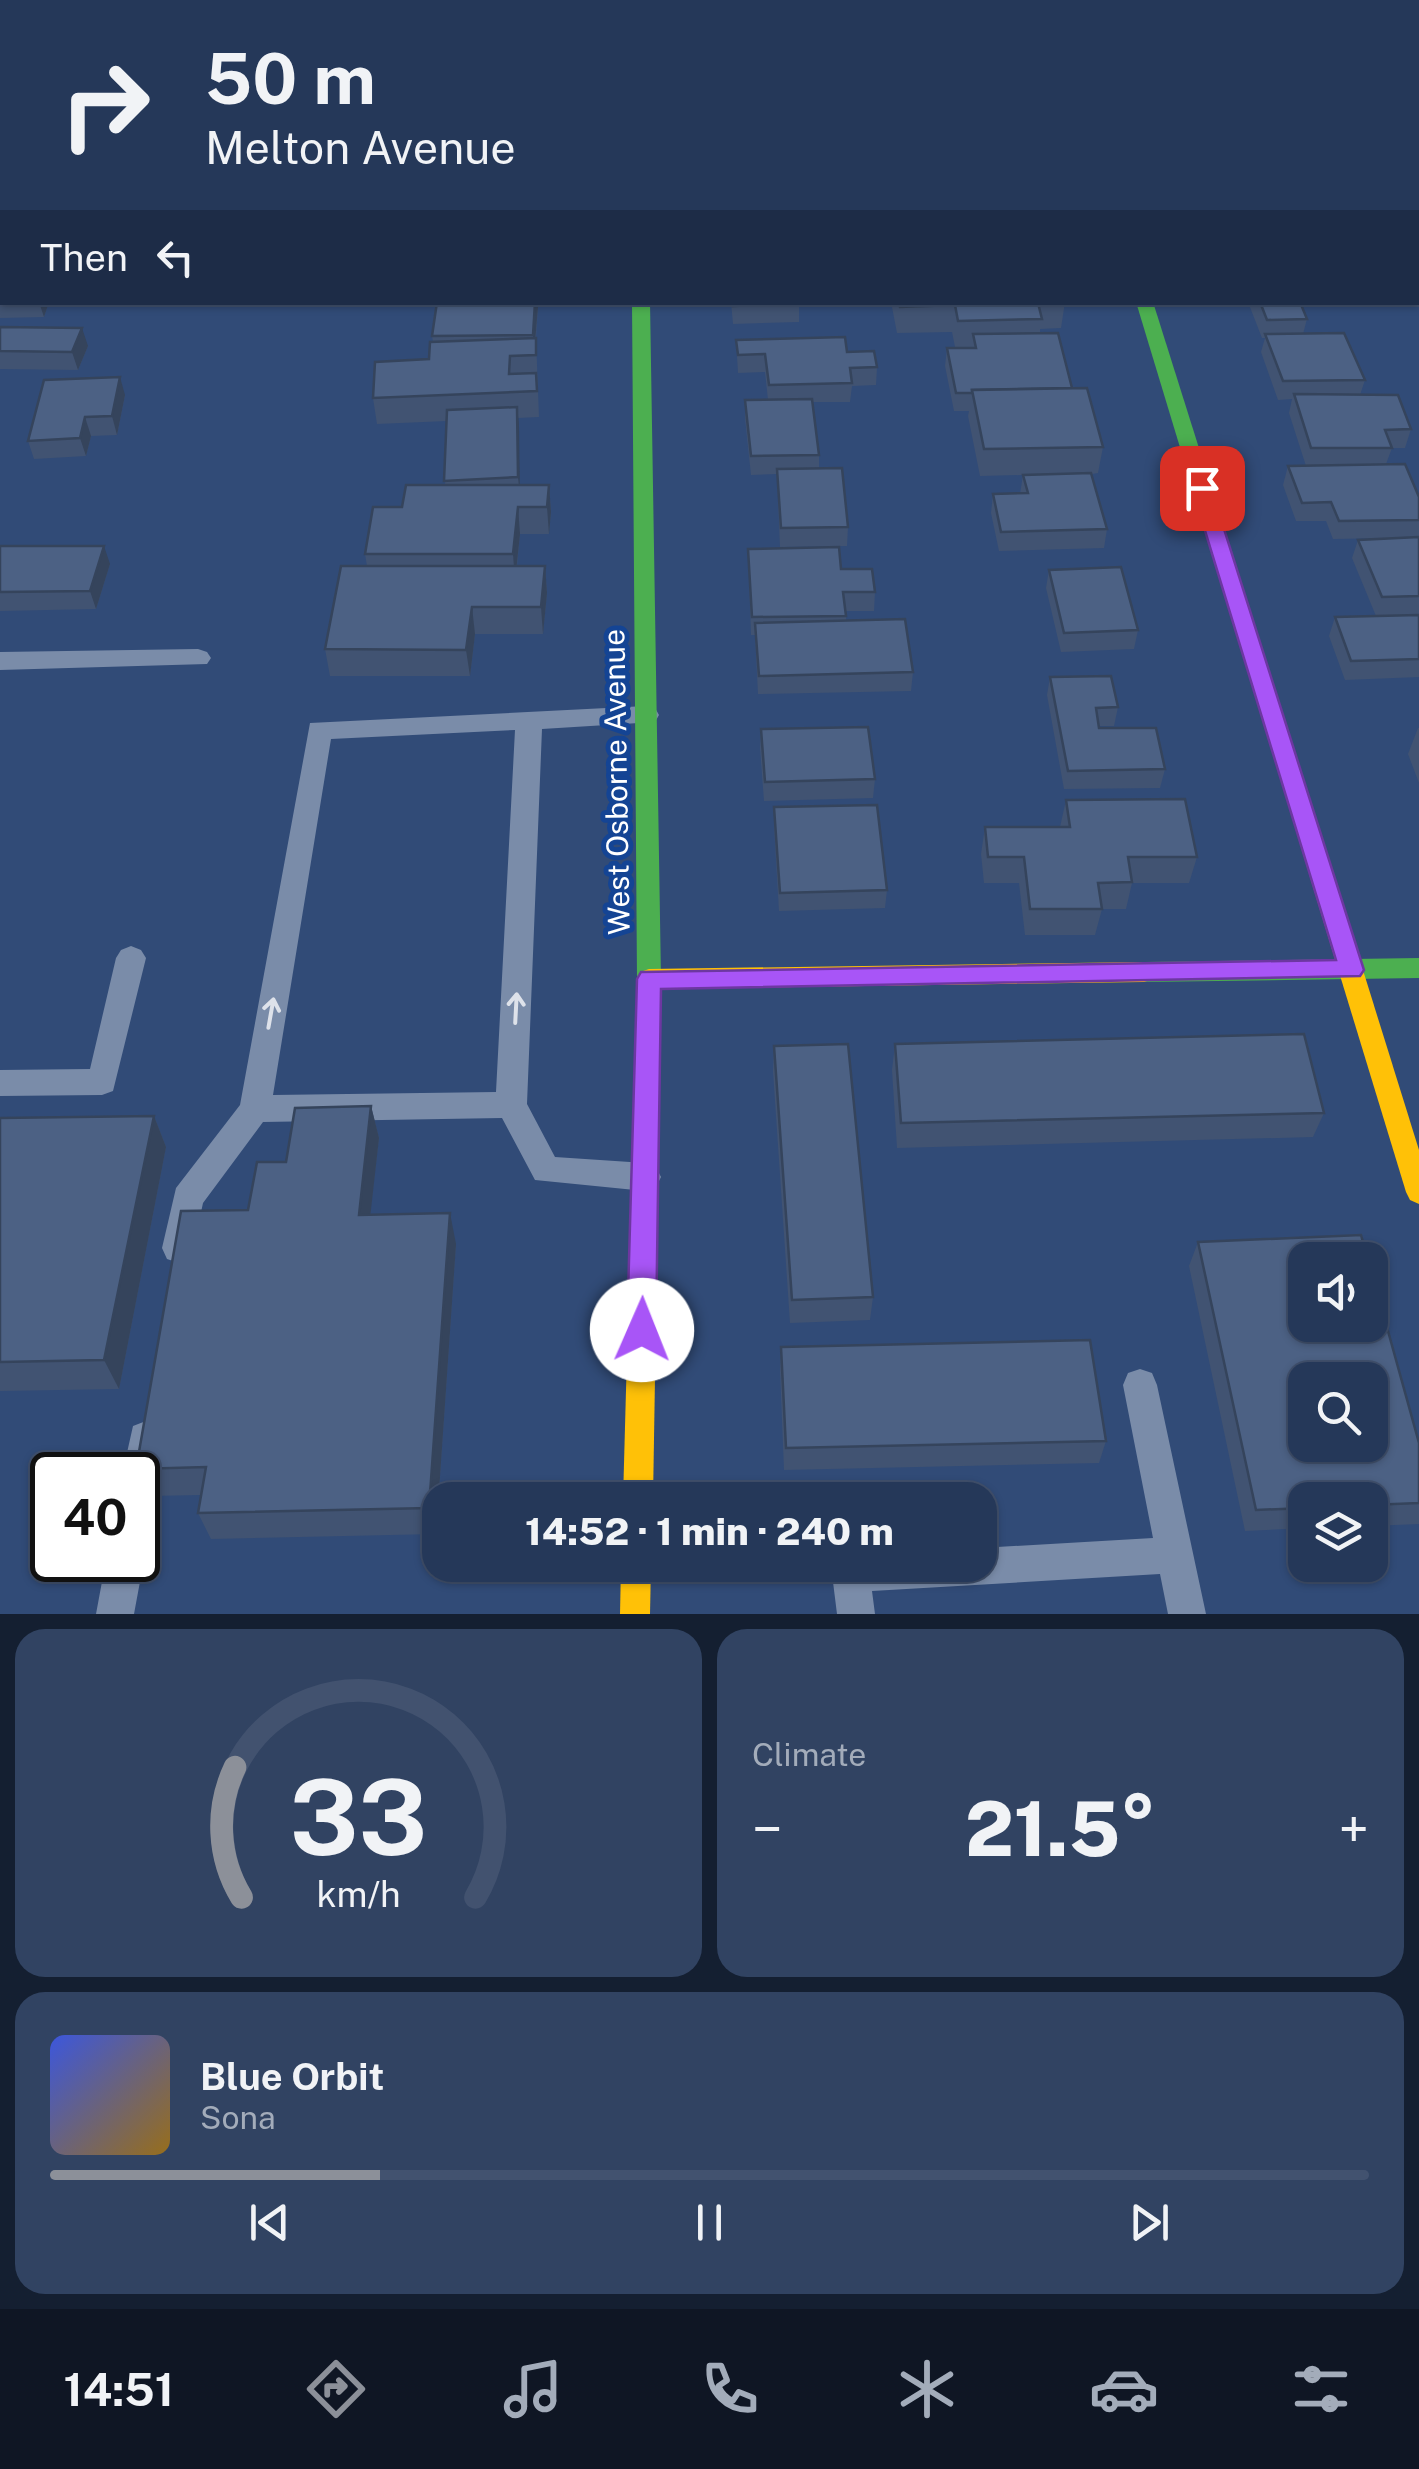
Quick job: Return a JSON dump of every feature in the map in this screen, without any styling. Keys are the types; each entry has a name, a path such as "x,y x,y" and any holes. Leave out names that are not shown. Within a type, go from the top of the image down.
{"street":[{"name":"West Osborne Avenue","path":"638,1482 649,979 641,305"},
{"path":"1145,305 1419,1192"},
{"path":"649,979 1419,968"},
{"path":"636,1582 636,1614"}],"lane":[{"path":"0,661 198,658"},
{"path":"174,1274 188,1198 254,1109 319,730 646,715"},
{"path":"529,720 511,1105 546,1170 645,1176"},
{"path":"0,1083 102,1082 132,958"},
{"path":"254,1109 511,1105"},
{"path":"1140,1385 1187,1614"},
{"path":"144,1452 151,1409"},
{"path":"856,1614 851,1574 1174,1555"},
{"path":"116,1614 121,1582"}],"building":[{"path":"437,305 535,305 533,335 432,336"},
{"path":"955,305 1038,305 1042,319 958,321"},
{"path":"1261,305 1301,305 1307,319 1267,320"},
{"path":"0,327 82,328 72,352 0,351"},
{"path":"1058,333 1072,388 956,393 947,348 976,348 973,334"},
{"path":"1344,333 1365,380 1283,381 1265,334"},
{"path":"845,337 847,352 874,351 877,367 850,368 852,383 769,385 765,354 738,355 736,340"},
{"path":"536,338 536,355 510,356 509,374 536,373 537,391 373,398 375,362 429,359 430,342"},
{"path":"120,377 112,416 85,417 80,438 28,441 44,380"},
{"path":"1087,388 1103,447 984,449 972,390"},
{"path":"1294,394 1398,395 1411,429 1385,430 1392,448 1311,448"},
{"path":"812,399 819,455 751,456 745,400"},
{"path":"517,407 518,477 444,481 447,410"},
{"path":"1405,464 1419,497 1419,520 1339,521 1331,502 1302,503 1288,466"},
{"path":"842,468 848,527 781,528 777,469"},
{"path":"1091,473 1107,529 1001,532 993,494 1028,493 1023,475"},
{"path":"406,485 549,485 547,507 518,507 513,554 365,554 373,507 402,507"},
{"path":"1419,537 1419,596 1382,597 1358,540"},
{"path":"0,546 104,546 90,591 0,592"},
{"path":"839,547 841,569 872,569 875,592 843,592 846,616 752,617 748,549"},
{"path":"341,566 545,566 541,607 472,607 466,650 325,649"},
{"path":"1121,567 1138,630 1064,633 1049,570"},
{"path":"1419,615 1419,659 1351,661 1335,617"},
{"path":"905,619 913,672 759,676 755,623"},
{"path":"1111,676 1118,707 1096,708 1099,728 1156,728 1165,769 1068,771 1050,677"},
{"path":"868,727 875,779 765,782 761,729"},
{"path":"1185,799 1197,857 1128,857 1132,882 1098,883 1102,909 1030,909 1024,857 988,857 985,827 1070,827 1066,800"},
{"path":"877,805 887,890 780,893 774,807"},
{"path":"1304,1034 1324,1113 901,1123 895,1044"},
{"path":"848,1044 873,1297 792,1300 774,1046"},
{"path":"371,1106 359,1215 450,1213 431,1482 422,1482 422,1508 198,1513 206,1467 160,1468 160,1452 139,1452 181,1211 248,1210 257,1162 286,1162 295,1108"},
{"path":"154,1116 104,1360 0,1362 0,1118"},
{"path":"1361,1235 1363,1242 1288,1242 1288,1342 1388,1342 1388,1331 1419,1443 1419,1503 1388,1504 1388,1482 1288,1482 1288,1509 1256,1510 1198,1242"},
{"path":"1090,1340 1106,1441 786,1448 781,1347"}],"traffic: fast":[{"path":"641,305 649,979 646,1134"},
{"path":"1145,305 1322,877"},
{"path":"1144,972 1419,968"}],"traffic: slow":[{"path":"1322,877 1419,1192"},
{"path":"649,979 1144,972"},
{"path":"638,1482 646,1134"},
{"path":"635,1614 636,1582"}],"route":[{"path":"642,1330 649,979 1352,970 1202,488"}]}
